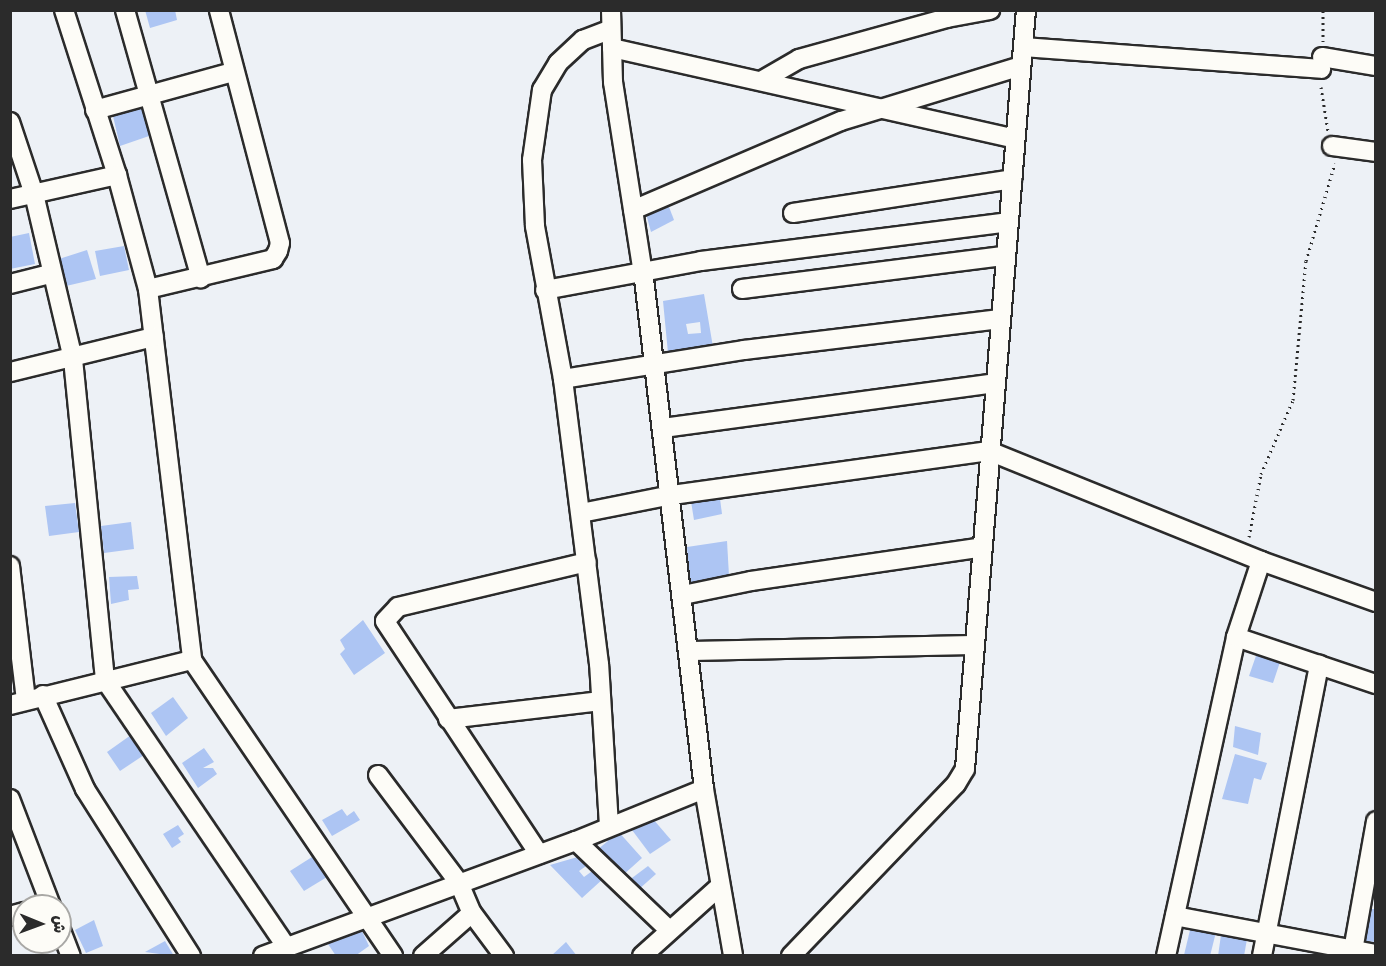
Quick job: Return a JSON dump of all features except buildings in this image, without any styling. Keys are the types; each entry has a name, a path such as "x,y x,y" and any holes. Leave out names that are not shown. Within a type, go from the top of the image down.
{"street":[{"path":"64,10 117,175 148,289 192,660 365,918 393,956"},
{"path":"124,10 151,95 201,278"},
{"path":"148,289 273,259 278,251 280,243 233,72 219,10"},
{"path":"611,10 613,82 656,366 704,789 733,956"},
{"path":"761,81 799,59 947,18 990,10"},
{"path":"792,956 956,784 965,769 1026,10"},
{"path":"609,826 602,701 587,562 563,379 535,226 532,160 542,90 571,49 611,29"},
{"path":"1023,47 1376,66"},
{"path":"612,48 1015,139"},
{"path":"633,210 841,121 1021,66"},
{"path":"95,110 233,72"},
{"path":"10,123 34,194 50,274 73,359 105,680 286,946"},
{"path":"1332,146 1376,152"},
{"path":"10,199 117,175"},
{"path":"793,213 1012,179"},
{"path":"545,290 701,261 1008,222"},
{"path":"742,289 1005,256"},
{"path":"10,284 50,274"},
{"path":"563,379 767,347 1000,319"},
{"path":"10,372 73,359 154,337"},
{"path":"663,428 995,383"},
{"path":"581,513 672,495 989,452 1253,558 1376,602"},
{"path":"683,595 751,581 983,547"},
{"path":"1166,956 1253,558"},
{"path":"539,854 389,631 385,621 388,614 398,607 587,562"},
{"path":"10,566 26,700 191,956"},
{"path":"1236,637 1376,684"},
{"path":"689,651 975,645"},
{"path":"26,700 192,660"},
{"path":"1262,956 1319,665"},
{"path":"448,719 602,701"},
{"path":"378,775 459,884 472,913 504,956"},
{"path":"263,956 576,841 704,789"},
{"path":"10,799 16,827 43,894"},
{"path":"1352,953 1376,821"},
{"path":"576,841 668,929"},
{"path":"642,956 668,929 720,886"},
{"path":"423,956 472,913"},
{"path":"1175,916 1352,953 1376,954"}],"path":[{"path":"1253,558 1261,474 1293,400 1306,261 1334,168 1332,146 1320,97 1323,10"}]}
